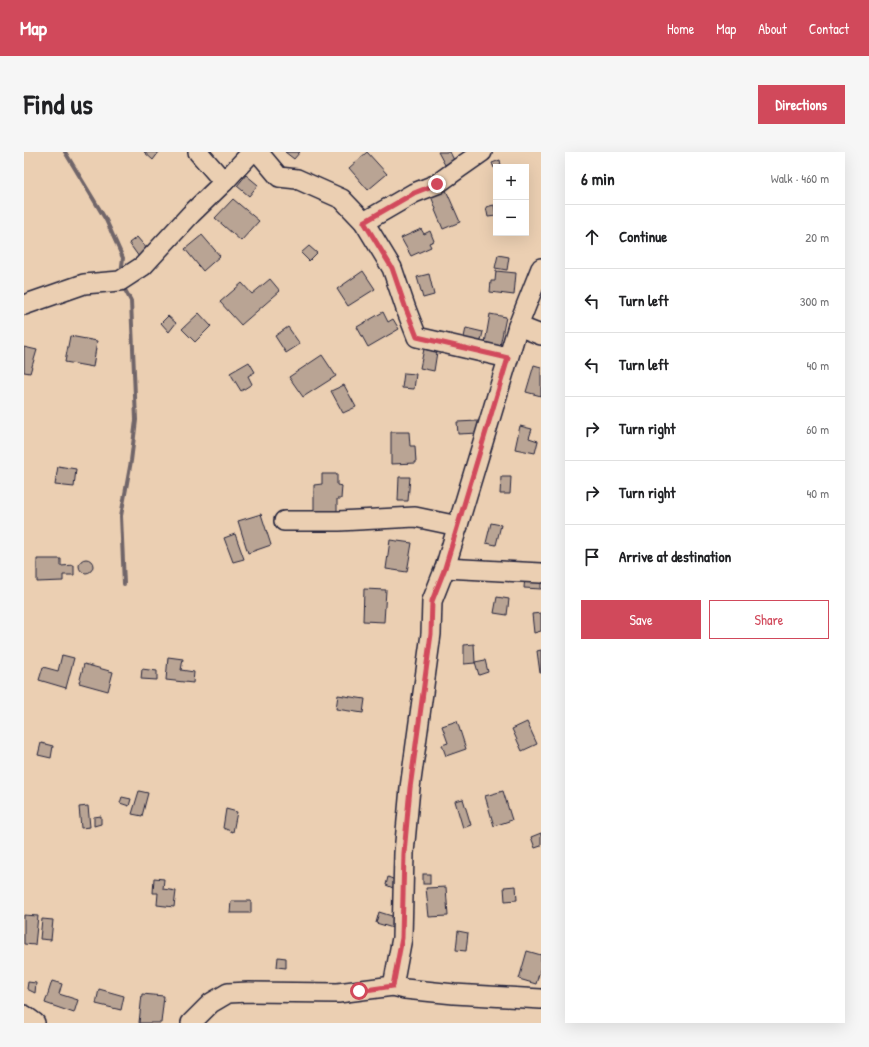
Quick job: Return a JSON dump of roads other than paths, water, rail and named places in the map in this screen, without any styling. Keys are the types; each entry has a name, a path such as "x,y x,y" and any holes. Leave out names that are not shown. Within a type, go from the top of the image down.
{"street":[{"path":"198,152 224,182"},
{"path":"24,305 84,284 120,281 143,266 191,214 252,152"},
{"path":"258,152 279,177 297,179 342,199 364,222 392,268 417,337 508,358"},
{"path":"364,222 414,193 437,184 482,152"},
{"path":"393,986 402,938 404,853 410,788 431,634 432,601 445,568 518,326 541,268"},
{"path":"518,326 541,335"},
{"path":"284,521 339,521 415,516 458,526"},
{"path":"445,568 541,574"},
{"path":"191,1023 211,1003 228,993 338,993 393,986 405,989 454,994 541,999"},
{"path":"24,1015 35,1023"}],"waterway":[{"path":"65,152 106,220 123,258 121,273"},
{"path":"123,286 131,301 136,420 131,461 121,516 124,584"}]}
